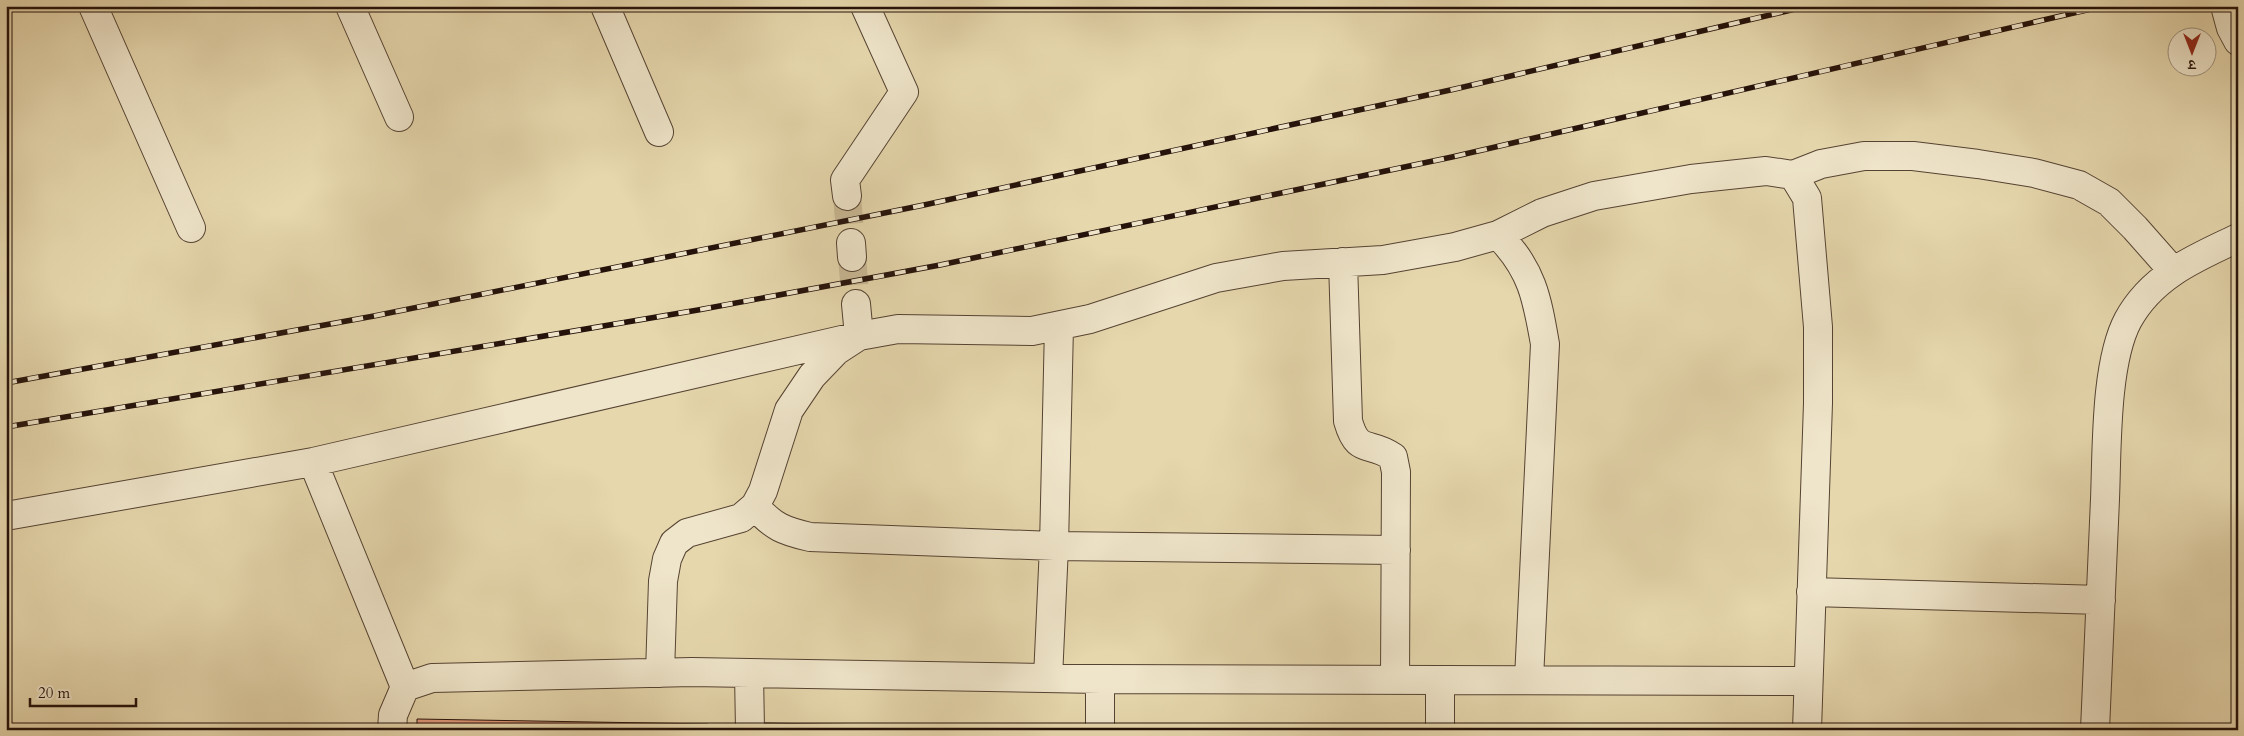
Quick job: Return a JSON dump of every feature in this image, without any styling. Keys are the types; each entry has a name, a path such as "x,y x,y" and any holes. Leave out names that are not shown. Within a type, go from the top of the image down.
{"street":[{"path":"93,6 191,228"},
{"path":"350,6 398,116"},
{"path":"604,6 659,132"},
{"path":"847,196 845,180 904,92 865,6"},
{"path":"2225,6 2230,28 2238,41"},
{"path":"6,516 314,462 898,328 1032,332 1090,318 1216,278 1283,266 1383,260 1455,248 1498,234 1542,213 1594,196 1691,179 1766,170 1793,175 1821,164 1864,156 1913,156 1978,164 2034,174 2079,185 2109,202 2173,271"},
{"path":"1793,175 1807,198 1818,327 1818,403 1807,730"},
{"path":"1498,234 1513,250 1529,276 1538,304 1545,344 1529,679"},
{"path":"2095,730 2109,406 2117,351 2128,320 2153,286 2187,262 2238,238"},
{"path":"1342,262 1348,421 1353,437 1363,446 1383,450 1393,457 1396,472 1395,680"},
{"path":"856,304 860,336"},
{"path":"1048,678 1054,546 1059,326"},
{"path":"660,673 663,581 666,559 674,543 687,534 741,518 755,506 763,491 789,410 812,376 836,351 860,336"},
{"path":"314,462 405,687 393,715 392,730"},
{"path":"755,506 769,522 786,532 810,537 1054,546 1396,550"},
{"path":"1811,592 2101,600"},
{"path":"405,687 432,678 660,673 1100,679 1808,681"},
{"path":"749,673 750,730"},
{"path":"1100,679 1100,730"},
{"path":"1440,680 1440,730"}],"building":[{"path":"417,719 708,724 708,730 417,730"},
{"path":"763,723 1054,728 1054,730 763,730"},
{"path":"1112,726 1316,730 1112,730"}],"tunnel":[{"path":"847,196 851,243"},
{"path":"852,257 856,304"}],"railway":[{"path":"6,383 374,316 924,205 1455,89 1808,6"},
{"path":"6,427 698,310 940,265 1452,157 2104,6"}]}
